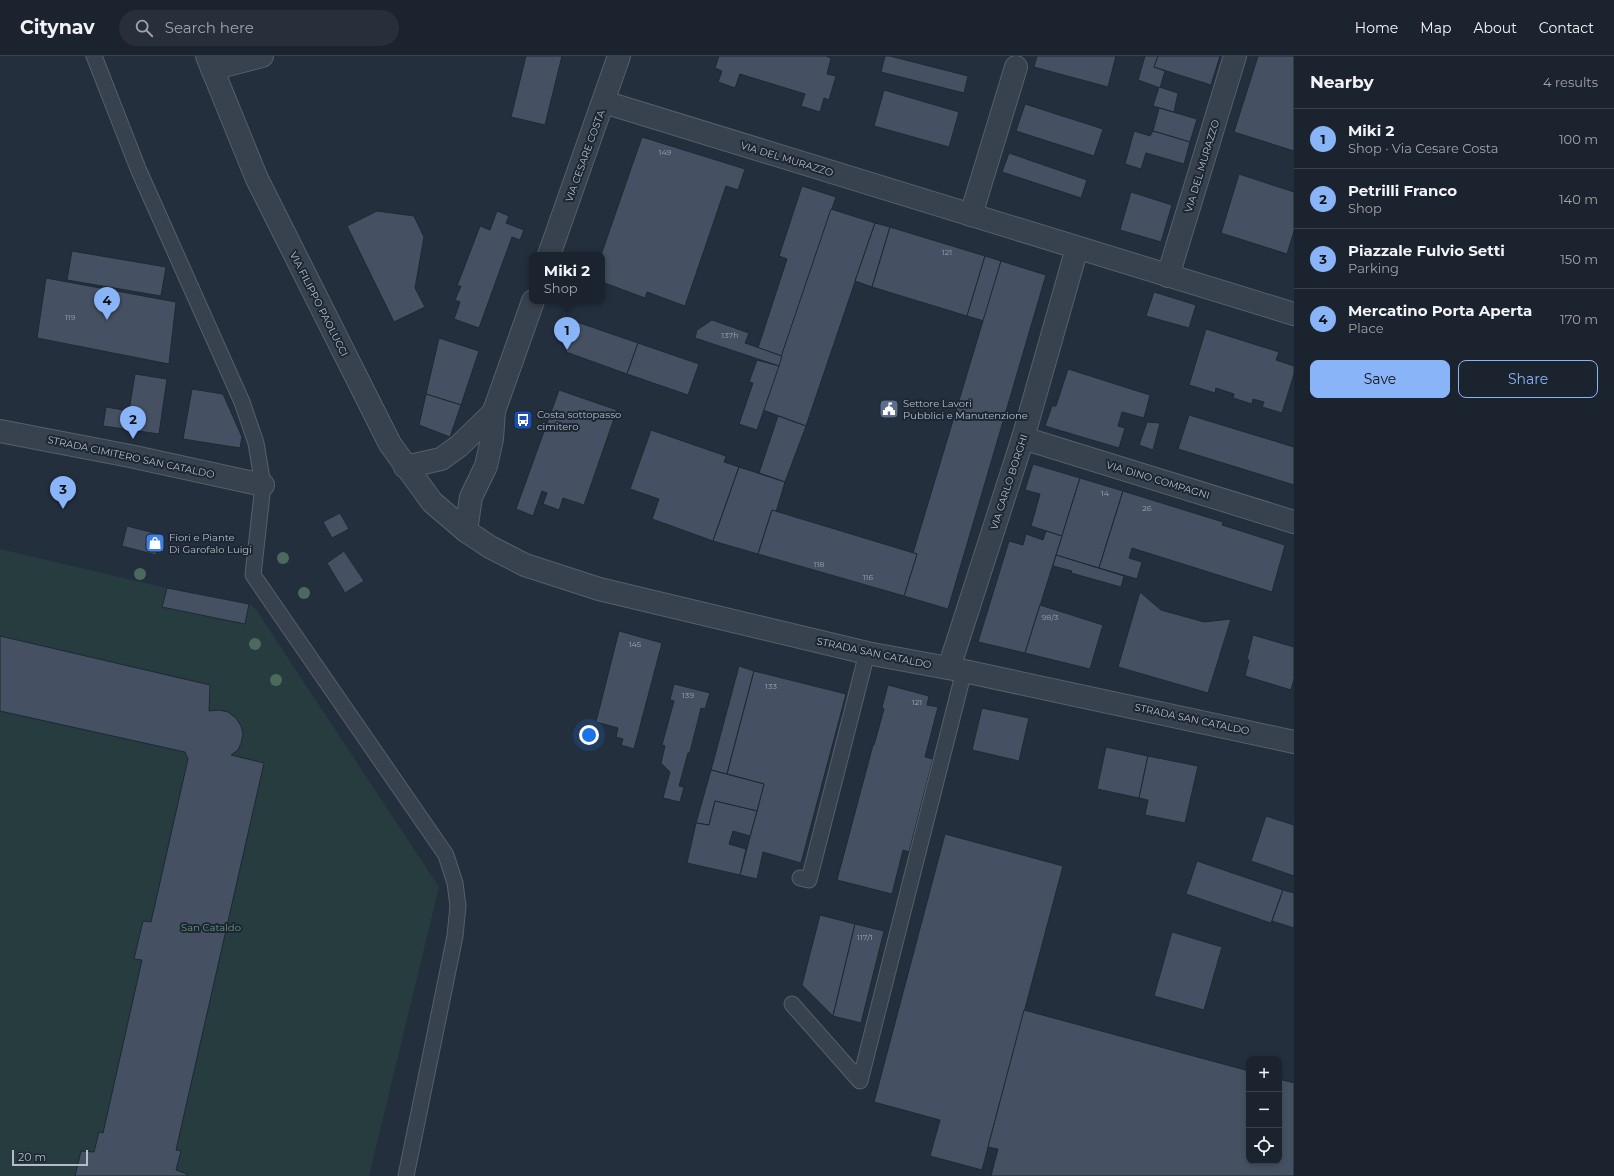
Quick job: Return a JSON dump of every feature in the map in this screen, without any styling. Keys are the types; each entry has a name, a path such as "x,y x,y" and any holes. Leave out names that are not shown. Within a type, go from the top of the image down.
{"street":[{"path":"209,62 262,56"},
{"name":"VIA CESARE COSTA","path":"550,252 619,56"},
{"name":"VIA DEL MURAZZO","path":"1168,276 1235,56"},
{"name":"VIA FILIPPO PAOLUCCI","path":"209,62 257,179 385,436 432,502 466,531"},
{"path":"971,215 1016,67"},
{"name":"VIA DEL MURAZZO","path":"604,102 1294,314"},
{"name":"VIA CARLO BORGHI","path":"957,670 1078,248"},
{"path":"466,531 471,497 486,466 492,440 493,413 532,304"},
{"path":"405,466 440,459 459,446 493,413"},
{"name":"STRADA CIMITERO SAN CATALDO","path":"0,431 130,456 263,485"},
{"name":"VIA DINO COMPAGNI","path":"1023,438 1294,522"},
{"name":"STRADA SAN CATALDO","path":"466,531 490,548 525,565 599,589 867,653 957,670 1294,742"}],"lane":[{"path":"94,56 139,171 242,402 256,443 263,485 253,575 446,855 455,883 458,906 455,936 406,1176"},
{"path":"800,878 809,880 867,653"},
{"path":"792,1004 860,1081 957,670"}],"green space":[{"name":"San Cataldo","path":"0,549 166,588 249,604 255,608 439,887 369,1176 0,1176"}],"building":[{"path":"526,56 562,56 545,125 511,117"},
{"path":"719,56 826,56 831,58 827,74 836,76 829,100 824,98 820,112 801,106 805,94 740,74 735,88 718,82 722,71 715,68"},
{"path":"885,56 968,76 964,93 881,72"},
{"path":"1037,56 1116,56 1108,87 1034,67"},
{"path":"1145,56 1158,56 1154,67 1165,71 1160,88 1138,80"},
{"path":"1158,56 1220,56 1211,85 1154,67"},
{"path":"1258,56 1294,56 1294,151 1234,132"},
{"path":"1159,87 1178,93 1174,112 1153,106"},
{"path":"884,90 959,112 949,147 874,126"},
{"path":"1025,104 1103,129 1094,156 1016,131"},
{"path":"1159,108 1197,119 1190,142 1153,131"},
{"path":"1134,131 1150,136 1153,131 1190,142 1184,164 1146,153 1141,169 1125,164"},
{"path":"642,137 745,169 738,190 726,186 685,306 647,292 645,298 605,283 605,252 602,252"},
{"path":"1009,153 1087,180 1081,198 1002,172"},
{"path":"1239,174 1294,192 1294,231 1287,254 1221,233"},
{"path":"802,186 836,197 782,356 758,348 787,259 779,256"},
{"path":"1131,192 1172,205 1161,242 1120,230"},
{"path":"831,209 875,223 806,426 763,410"},
{"path":"377,211 414,216 424,237 415,288 425,307 394,322 347,226"},
{"path":"497,211 509,216 506,223 524,230 520,240 512,237 479,328 454,319 460,302 455,300 461,286 457,286 480,226 490,230"},
{"path":"875,223 890,227 872,287 855,281"},
{"path":"890,227 985,256 967,316 872,287"},
{"path":"72,251 166,267 161,296 67,280"},
{"path":"985,256 1001,261 984,321 967,316"},
{"path":"1001,261 1046,275 948,609 904,596 917,554 913,553"},
{"path":"46,278 176,302 169,364 37,338"},
{"path":"1154,292 1196,305 1189,328 1146,316"},
{"path":"712,320 749,333 745,343 782,356 779,366 695,338 697,330"},
{"path":"577,322 638,343 627,374 566,352"},
{"path":"1206,329 1279,352 1276,360 1294,366 1294,374 1282,413 1262,407 1264,402 1253,399 1252,404 1233,398 1234,394 1216,388 1215,393 1189,385"},
{"path":"439,338 479,351 461,405 426,394"},
{"path":"638,343 699,364 688,395 627,374"},
{"path":"757,360 779,366 757,430 739,424 753,383 749,382"},
{"path":"1068,369 1150,395 1144,418 1122,412 1118,426 1125,428 1119,448 1045,426 1052,406 1056,406"},
{"path":"135,374 167,379 159,434 103,426 106,407 129,411"},
{"path":"192,389 223,394 242,437 240,448 183,439"},
{"path":"559,390 617,410 584,505 563,498 559,510 543,504 547,493 542,491 533,516 516,509"},
{"path":"426,394 461,405 450,437 419,425"},
{"path":"1189,415 1294,447 1294,485 1178,449"},
{"path":"778,416 806,426 785,482 759,473"},
{"path":"1147,422 1160,423 1153,450 1139,445"},
{"path":"651,430 726,456 724,462 739,467 713,541 652,519 659,499 630,489"},
{"path":"1033,464 1080,478 1062,536 1031,526 1040,494 1025,490"},
{"path":"739,467 785,482 776,512 772,510 758,554 713,541"},
{"path":"1080,478 1123,491 1099,568 1056,555"},
{"path":"1123,491 1223,522 1222,525 1285,545 1272,592 1132,548 1129,558 1142,562 1137,579 1099,568"},
{"path":"772,510 917,554 904,596 758,554"},
{"path":"340,513 349,529 332,538 323,522"},
{"path":"127,526 162,535 156,555 122,546"},
{"path":"1046,531 1062,536 1025,653 978,642 1009,541 1023,545 1026,534 1043,540"},
{"path":"344,551 364,581 345,593 327,563"},
{"path":"1056,555 1124,576 1121,587 1071,573 1072,571 1053,566"},
{"path":"167,588 249,604 245,624 162,607"},
{"path":"1140,592 1161,610 1204,622 1231,619 1208,693 1118,667"},
{"path":"1040,605 1103,625 1090,669 1025,653"},
{"path":"619,631 662,643 634,749 621,745 623,739 616,737 618,728 596,722"},
{"path":"1253,635 1294,647 1294,679 1291,690 1245,676 1249,660 1247,659"},
{"path":"0,636 210,685 209,711 219,710 228,712 236,718 241,726 243,734 241,743 238,750 231,755 264,763 176,1150 181,1151 176,1170 187,1174 187,1176 75,1176 81,1151 94,1152 99,1132 103,1133 142,960 134,959 143,921 151,922 188,759 185,752 0,711"},
{"path":"739,666 754,671 727,774 711,770"},
{"path":"754,671 846,694 801,863 763,852 757,879 740,875 764,784 727,774"},
{"path":"674,684 710,693 705,709 701,708 690,752 688,753 679,786 684,787 680,802 663,798 670,772 661,763 665,746 662,745 674,701 670,700"},
{"path":"888,685 929,696 927,705 938,707 925,757 933,759 909,852 903,850 892,894 837,880 884,709 882,707"},
{"path":"982,708 1029,718 1019,761 972,750"},
{"path":"1106,747 1148,756 1139,798 1097,789"},
{"path":"1148,756 1198,766 1185,823 1145,815 1148,800 1139,798"},
{"path":"711,770 764,784 757,811 715,801 709,825 696,823"},
{"path":"715,801 757,811 750,836 733,831 729,844 746,849 740,875 687,863 696,823 709,825"},
{"path":"1266,816 1294,825 1294,876 1251,861"},
{"path":"945,834 1063,866 982,1170 930,1156 940,1120 874,1102"},
{"path":"1197,861 1283,890 1271,923 1186,894"},
{"path":"1283,890 1294,893 1294,928 1272,921"},
{"path":"820,915 855,924 833,1016 802,985"},
{"path":"855,924 884,931 861,1023 833,1016"},
{"path":"1172,932 1222,947 1204,1010 1154,996"},
{"path":"1024,1010 1246,1070 1246,1164 1282,1164 1282,1080 1294,1083 1294,1176 991,1176 998,1149 988,1147"}],"place":[{"name":"Mercatino Porta Aperta","path":"107,320"},
{"name":"Miki 2","path":"567,350"},
{"name":"Settore Lavori Pubblici e Manutenzione","path":"889,409"},
{"name":"Costa sottopasso cimitero","path":"523,420"},
{"name":"Petrilli Franco","path":"133,439"},
{"name":"Piazzale Fulvio Setti","path":"63,509"},
{"name":"Fiori e Piante Di Garofalo Luigi","path":"155,543"}]}
